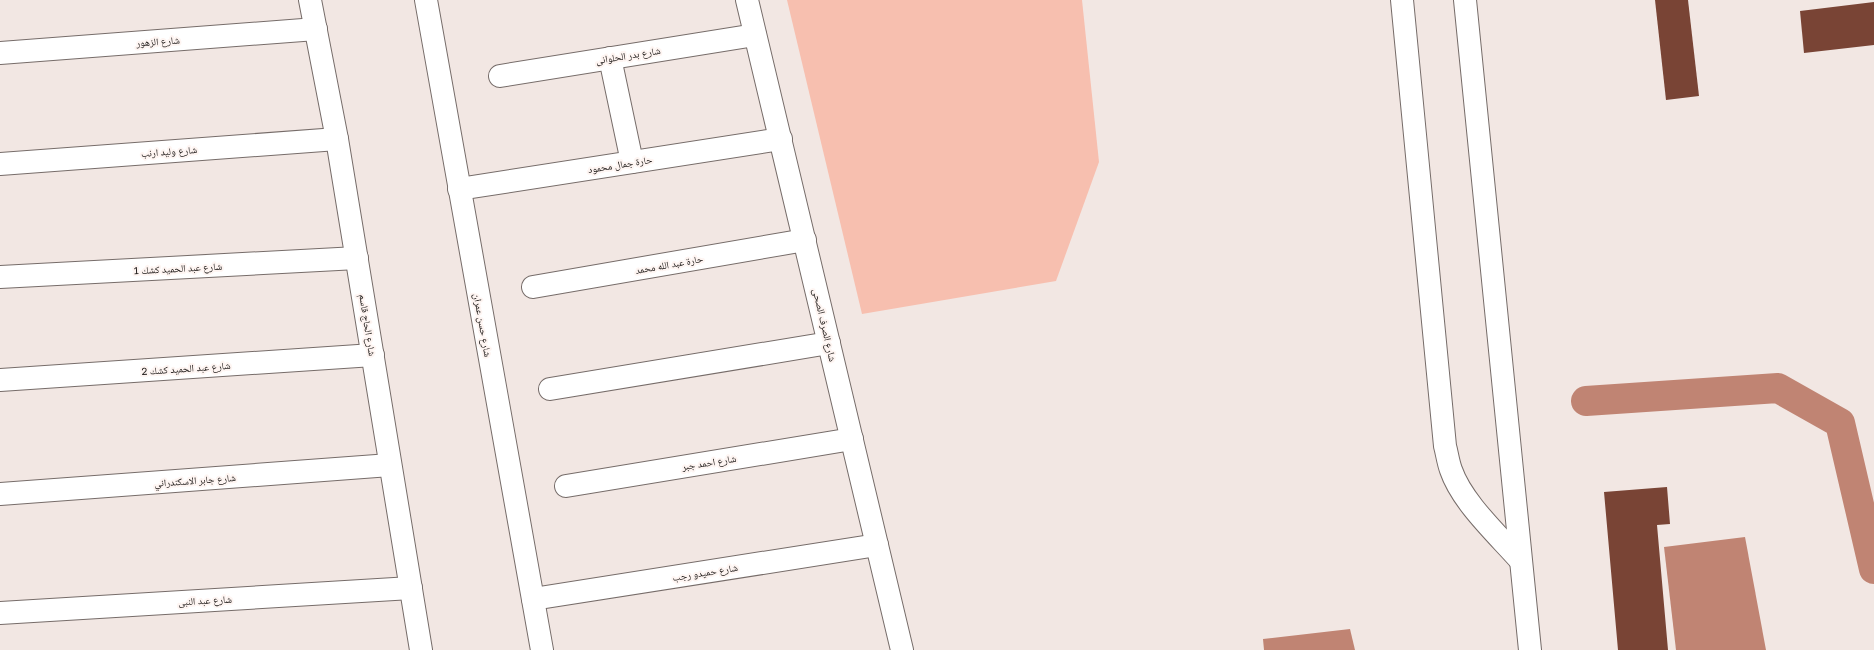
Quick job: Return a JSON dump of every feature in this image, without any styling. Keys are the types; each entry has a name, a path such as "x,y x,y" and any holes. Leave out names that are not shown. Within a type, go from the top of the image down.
{"street":[{"name":"شارع الحاج قاسم","path":"310,0 337,139 421,650"},
{"name":"شارع حسن عمران","path":"426,0 542,650"},
{"name":"شارع الصرف الصحى","path":"747,0 877,545 900,650"},
{"path":"1402,0 1445,446 1451,470 1463,492 1475,509 1520,560"},
{"path":"1465,0 1530,650"},
{"name":"شارع الزهور","path":"0,53 316,29"},
{"name":"شارع بدر الحلوانى","path":"500,76 755,35"},
{"path":"610,58 632,162"},
{"name":"شارع وليد ارنب","path":"0,164 337,139"},
{"name":"حارة جمال محمود","path":"459,189 781,139"},
{"name":"حارة عبد الله محمد","path":"533,287 805,240"},
{"name":"شارع عبد الحميد كشك 1","path":"0,277 357,258"},
{"path":"550,389 829,343"},
{"name":"شارع عبد الحميد كشك 2","path":"0,380 373,355"},
{"name":"شارع احمد جبر","path":"566,486 852,439"},
{"name":"شارع جابر الاسكندراني","path":"0,494 390,465"},
{"name":"شارع حميدو رجب","path":"533,599 877,545"},
{"name":"شارع عبد النبى","path":"0,613 411,588"}],"shaded area":[{"path":"787,0 1082,0 1099,162 1056,281 862,314"},
{"path":"1745,537 1766,650 1676,650 1664,547"},
{"path":"1350,629 1355,650 1264,650 1263,639"}],"building":[{"path":"1655,0 1688,0 1699,96 1666,100"},
{"path":"1874,2 1874,45 1804,53 1800,11"},
{"path":"1667,487 1670,524 1657,525 1668,650 1618,650 1604,492"}],"waterway":[{"path":"1586,401 1778,388 1840,423 1874,569"}]}
